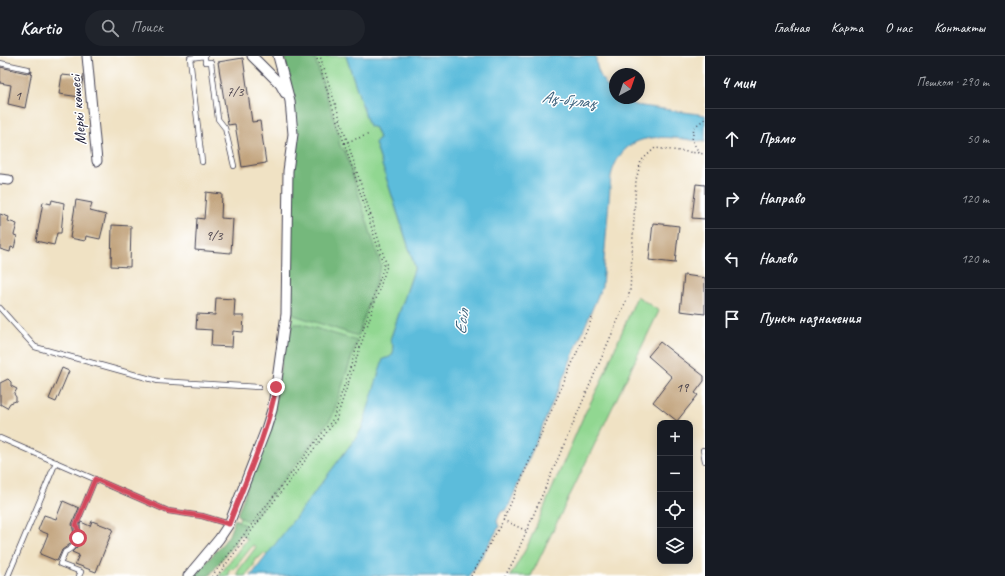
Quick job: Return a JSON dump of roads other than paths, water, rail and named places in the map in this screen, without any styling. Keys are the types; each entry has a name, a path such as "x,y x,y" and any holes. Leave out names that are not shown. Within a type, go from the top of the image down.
{"street":[{"name":"Меркі көшесі","path":"87,56 97,161"},
{"path":"252,56 280,84 290,101"},
{"path":"188,576 219,539 229,524 266,429 272,410 276,387 286,314 288,171 293,134 290,101 278,56"}],"lane":[{"path":"202,162 190,58 205,56 205,62 211,62 218,120 225,128 234,166"},
{"path":"0,63 28,69"},
{"path":"0,308 35,347 158,381 259,387"},
{"path":"0,438 168,511 202,516 229,524"},
{"path":"703,450 705,461"},
{"path":"8,576 56,462"},
{"path":"80,576 81,572 60,564 65,552 75,544 78,538 78,530 76,525 95,479"}],"water":[{"path":"346,56 596,56 599,72 609,88 609,104 632,104 705,115 705,142 662,137 649,138 636,142 626,149 617,160 611,176 602,286 507,510 501,512 497,521 499,527 470,576 251,576 358,435 362,428 383,359 390,357 394,351 393,344 390,340 415,267 375,143 379,138 375,128 369,126"}],"water label":[{"name":"Ақ-бұлақ","path":"569,99"},
{"name":"Есіл","path":"461,322"}]}
